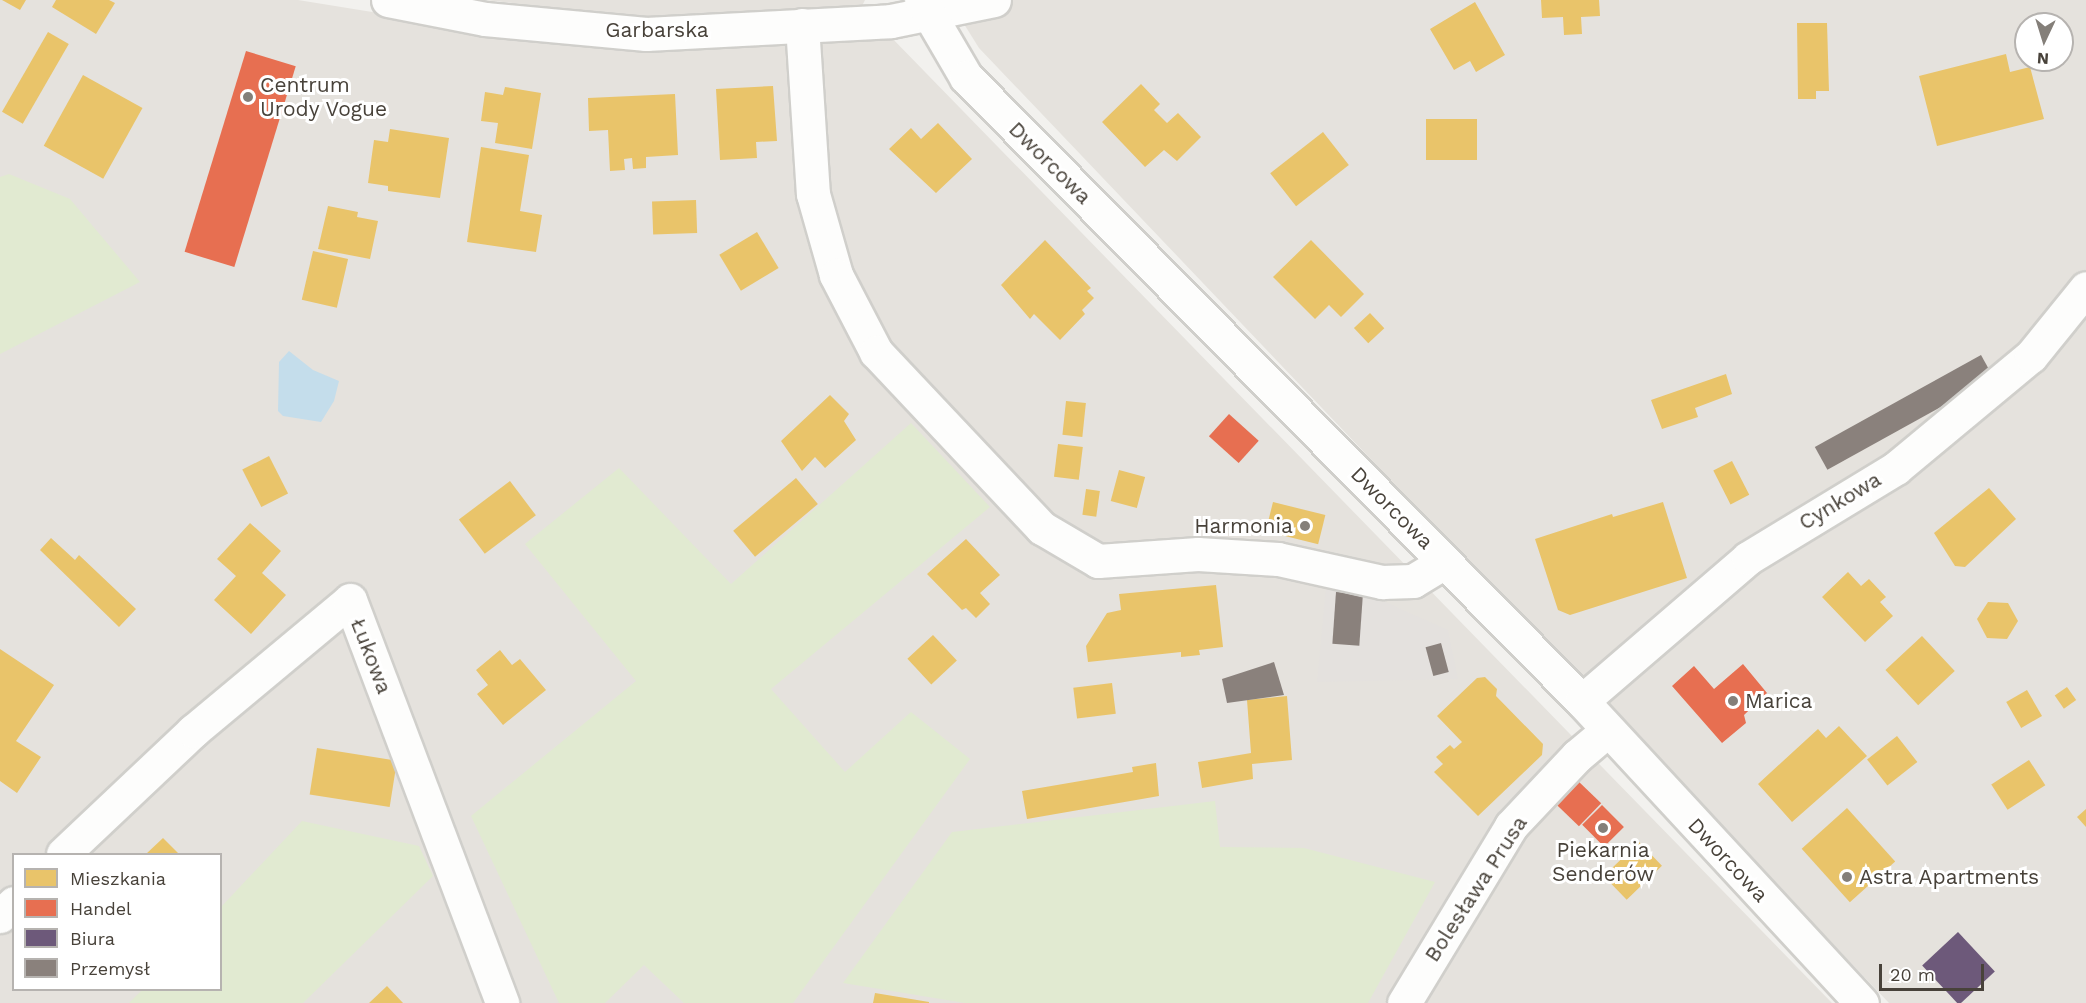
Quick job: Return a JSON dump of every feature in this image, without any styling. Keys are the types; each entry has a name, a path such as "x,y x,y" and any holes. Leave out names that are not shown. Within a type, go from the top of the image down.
{"street":[{"name":"Garbarska","path":"388,0 484,9 646,34 891,21 924,6 994,0"},
{"name":"Dworcowa","path":"924,6 966,77 1582,702 1862,1003"},
{"path":"802,25 813,194 836,275 876,352 1042,528 1098,561 1198,554 1278,559 1382,582 1413,581 1445,562"},
{"name":"Cynkowa","path":"1582,702 1748,558 1914,453 2031,356 2086,288"},
{"name":"Łukowa","path":"65,853 193,731 350,600 502,1003"},
{"name":"Bolesława Prusa","path":"1404,1003 1511,826 1577,756 1607,731"},
{"path":"0,916 12,905"}],"shaded area":[{"path":"0,0 298,0 434,22 889,35 1832,1003 0,1003"},
{"path":"485,0 865,0 862,6 799,12 645,18"},
{"path":"949,0 2086,0 2086,1003 1889,1003 979,48"},
{"path":"1327,576 1448,630 1458,679 1317,682"}],"green space":[{"path":"9,174 70,199 140,282 0,354 0,177"},
{"path":"911,423 990,507 771,689 845,772 911,712 970,759 793,1003 684,1003 644,965 605,1003 559,1003 471,816 636,681 525,544 619,468 731,584"},
{"path":"1215,801 1220,847 1304,848 1435,882 1368,1003 965,1003 843,983 952,832"},
{"path":"302,821 419,846 433,876 303,1003 129,1003 141,991 222,991 222,906"}],"water":[{"path":"289,351 313,370 339,381 334,401 321,422 283,416 278,411 279,362"}],"building: Mieszkania":[{"path":"2,0 26,0 20,10"},
{"path":"56,0 109,0 115,3 96,34 52,7"},
{"path":"1541,0 1599,0 1600,16 1581,17 1582,34 1564,35 1563,17 1542,18"},
{"path":"1475,2 1505,55 1476,72 1470,61 1454,70 1430,29"},
{"path":"1797,23 1827,23 1829,91 1816,91 1816,99 1798,99"},
{"path":"48,32 69,44 23,124 2,112"},
{"path":"2006,54 2010,72 2031,72 2044,119 1937,146 1919,76"},
{"path":"83,75 142,108 103,179 44,146"},
{"path":"1141,84 1160,104 1154,110 1167,123 1178,113 1201,137 1177,161 1164,150 1145,167 1102,122"},
{"path":"773,86 777,141 756,142 757,158 720,160 716,89"},
{"path":"505,87 541,93 532,149 495,143 498,123 481,121 485,92 503,95"},
{"path":"675,94 678,155 646,157 646,168 633,169 632,158 624,159 625,170 610,171 608,130 589,131 588,98"},
{"path":"1426,119 1477,119 1477,160 1426,160"},
{"path":"938,123 972,159 936,193 889,149 911,128 921,139"},
{"path":"390,129 449,138 440,198 388,191 388,186 368,183 374,140 388,142"},
{"path":"1323,132 1349,165 1296,206 1270,173"},
{"path":"481,147 529,155 520,211 542,215 536,252 467,242"},
{"path":"696,200 697,233 653,235 652,202"},
{"path":"328,206 358,212 357,217 378,221 370,259 318,249"},
{"path":"757,232 779,268 741,291 719,255"},
{"path":"1045,240 1091,288 1087,291 1094,298 1082,310 1085,314 1060,340 1034,314 1030,319 1001,285"},
{"path":"1311,240 1364,294 1341,317 1329,305 1315,319 1273,277"},
{"path":"313,251 348,259 337,308 302,300"},
{"path":"1370,313 1384,328 1368,343 1354,328"},
{"path":"1726,374 1732,394 1695,408 1698,417 1662,429 1651,400"},
{"path":"830,395 849,414 844,421 856,440 825,468 815,457 802,471 781,441"},
{"path":"1066,401 1086,403 1082,437 1062,435"},
{"path":"1058,444 1083,447 1079,480 1054,477"},
{"path":"269,456 288,493 261,507 242,470"},
{"path":"1732,461 1749,495 1731,504 1713,471"},
{"path":"1119,470 1145,477 1137,508 1111,501"},
{"path":"796,478 818,504 755,557 733,531"},
{"path":"510,481 536,515 485,554 459,520"},
{"path":"1989,488 2016,519 1965,567 1955,566 1934,533"},
{"path":"1086,489 1100,491 1096,517 1082,515"},
{"path":"1273,502 1325,515 1318,544 1266,531"},
{"path":"1663,502 1687,578 1570,615 1558,610 1535,539 1612,514 1613,517"},
{"path":"250,523 281,551 262,573 286,595 251,634 214,600 236,576 217,559"},
{"path":"51,538 75,560 79,555 136,609 119,627 40,550"},
{"path":"966,539 1000,575 980,593 990,604 976,618 966,608 962,610 927,574"},
{"path":"1848,572 1861,586 1869,579 1886,597 1880,602 1893,616 1865,642 1822,597"},
{"path":"1216,585 1223,647 1199,650 1200,655 1181,657 1181,652 1088,662 1086,646 1107,613 1121,610 1119,594"},
{"path":"1988,602 2008,603 2018,621 2007,639 1987,638 1977,619"},
{"path":"933,635 957,661 931,684 907,659"},
{"path":"1922,636 1955,671 1918,705 1885,670"},
{"path":"0,649 54,685 16,741 41,757 17,793 0,781"},
{"path":"500,650 512,665 520,659 546,690 503,725 477,694 488,685 476,670"},
{"path":"1485,677 1497,689 1496,696 1543,744 1542,755 1478,816 1434,772 1443,764 1436,757 1450,745 1454,749 1462,742 1437,716 1477,678"},
{"path":"1112,683 1116,714 1077,719 1073,688"},
{"path":"2067,687 2076,700 2064,709 2055,696"},
{"path":"2027,690 2042,716 2021,728 2006,702"},
{"path":"1287,696 1292,760 1252,764 1253,779 1202,788 1198,762 1251,753 1247,700"},
{"path":"1839,726 1867,756 1792,822 1758,784 1818,729 1826,738"},
{"path":"1897,736 1917,762 1887,785 1867,759"},
{"path":"317,748 397,761 390,807 310,794"},
{"path":"2029,760 2045,785 2008,810 1991,785"},
{"path":"1156,763 1159,796 1027,819 1022,791 1133,772 1132,767"},
{"path":"1847,808 1895,862 1850,902 1802,849"},
{"path":"2086,809 2086,827 2077,817"},
{"path":"163,838 178,853 147,853"},
{"path":"1639,842 1662,866 1627,900 1604,876"},
{"path":"387,986 403,1003 369,1003"},
{"path":"875,993 929,1002 929,1003 873,1003"}],"building: Handel":[{"path":"246,51 296,66 234,267 185,252"},
{"path":"1229,414 1259,441 1239,463 1209,436"},
{"path":"1743,664 1767,693 1744,715 1746,723 1722,743 1672,686 1694,666 1714,689"},
{"path":"1576,779 1601,803 1579,826 1554,802"},
{"path":"1602,805 1624,827 1604,847 1582,825"}],"building: Biura":[{"path":"1958,932 1995,971 1961,1003 1957,1003 1922,965"}],"building: Przemysł":[{"path":"1981,355 1994,378 1827,470 1815,447"},
{"path":"1336,592 1363,594 1359,646 1332,644"},
{"path":"1441,643 1449,672 1433,676 1426,647"},
{"path":"1274,662 1284,695 1227,703 1222,679"}],"place":[{"name":"Centrum Urody Vogue","path":"248,97"},
{"name":"Harmonia","path":"1305,526"},
{"name":"Marica","path":"1733,701"},
{"name":"Piekarnia Senderów","path":"1603,828"},
{"name":"Astra Apartments","path":"1847,877"}]}
